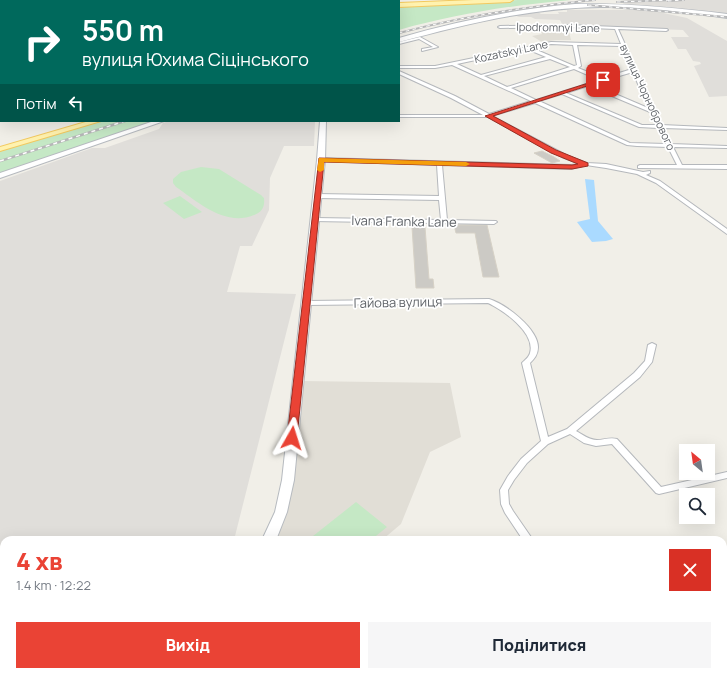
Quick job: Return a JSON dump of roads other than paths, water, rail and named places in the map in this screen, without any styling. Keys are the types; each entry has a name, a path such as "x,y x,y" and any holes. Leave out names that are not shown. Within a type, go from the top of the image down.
{"main road":[{"path":"400,5 510,0"},
{"path":"400,40 463,23 539,10 599,5 727,16"},
{"path":"0,149 94,122"},
{"path":"0,176 158,122"},
{"path":"271,536 280,512 288,480 318,196 322,122"}],"street":[{"name":"Ipodromnyi Lane","path":"500,27 535,26 666,30"},
{"name":"вулиця Чорнобрового","path":"616,28 652,111 680,166"},
{"path":"400,43 420,38 436,47 423,50"},
{"name":"Kozatskyi Lane","path":"400,67 435,68 551,43 623,45"},
{"path":"575,43 579,68"},
{"path":"528,48 579,68 603,80"},
{"path":"481,76 551,58"},
{"path":"454,64 629,144 727,147"},
{"path":"508,88 574,67"},
{"path":"400,116 488,116 634,70"},
{"path":"400,72 488,116 554,151 586,164 637,170 656,167 680,166 727,167"},
{"path":"590,85 652,111"},
{"path":"563,93 641,126 727,129"},
{"path":"321,160 572,167 586,164"},
{"path":"439,163 444,222"},
{"path":"637,170 644,174 656,167"},
{"path":"637,170 658,182 727,232"},
{"path":"648,171 658,182"},
{"path":"318,196 442,198"},
{"name":"Ivana Franka Lane","path":"315,220 494,222"},
{"name":"Гайова вулиця","path":"306,303 489,301 498,304 522,325 534,343 535,353 532,359 526,363 545,442"},
{"path":"525,536 509,513 505,504 504,490 511,478 524,461 545,442 570,431 637,375 648,362 652,345"},
{"path":"570,431 592,442 606,440 614,442 659,491 727,475"}],"water":[{"path":"585,179 594,180 598,221 613,239 592,242 577,222 590,219"}],"railway":[{"path":"400,33 497,12 595,0"},
{"path":"617,2 673,0"},
{"path":"668,1 684,0"},
{"path":"588,5 727,17"},
{"path":"0,161 122,122"}]}
